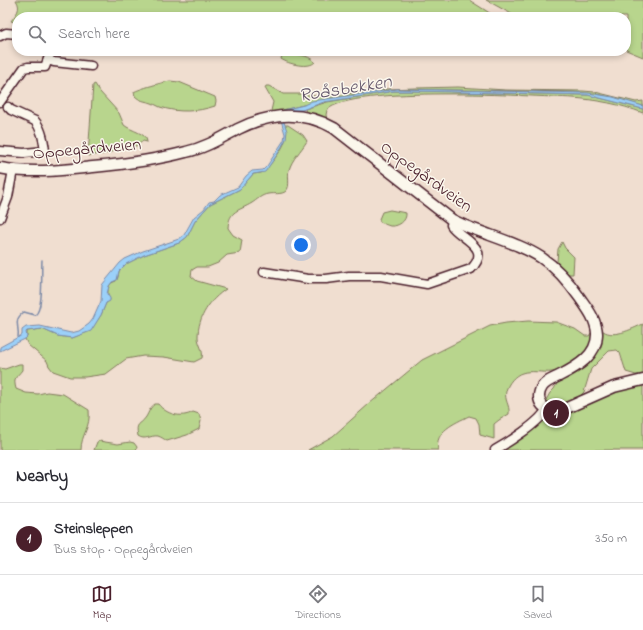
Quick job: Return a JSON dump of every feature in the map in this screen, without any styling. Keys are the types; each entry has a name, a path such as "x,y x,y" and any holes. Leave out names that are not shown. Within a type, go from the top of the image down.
{"main road":[{"name":"Oppegårdveien","path":"0,168 31,171 83,168 163,158 208,145 250,124 275,116 298,116 317,120 334,128 453,220 527,249 546,260 558,270 570,284 592,317 597,332 596,341 592,350 583,362 549,381 543,386 540,392 539,400 546,410"},
{"path":"546,410 553,412 560,411 607,390 643,380"}],"street":[{"path":"0,36 6,33 12,34"},
{"path":"0,102 24,68 28,66 45,67 49,56"},
{"path":"48,60 91,66"},
{"path":"0,151 24,153 45,152 38,124 8,107"},
{"path":"0,218 8,197 13,170"},
{"path":"264,272 308,279 326,279 349,276 381,276 427,284 471,269 478,260 478,254 474,245 454,229 451,225 453,220"},
{"path":"495,450 538,419 546,410"}],"green space":[{"path":"16,0 469,0 488,12 17,12 18,3"},
{"path":"486,0 643,0 643,57 631,52 631,12 508,12"},
{"path":"282,56 305,56 309,57 315,62 308,65 303,65 288,63 281,59"},
{"path":"170,81 179,82 215,97 215,106 195,111 181,111 160,107 141,100 135,96 134,92 136,91"},
{"path":"95,84 100,92 119,113 124,125 142,134 147,142 143,141 136,146 125,146 108,153 88,156 93,85"},
{"path":"266,86 269,86 283,94 300,94 322,97 386,89 458,87 506,90 583,91 595,92 636,102 643,101 643,106 601,95 574,92 397,89 332,98 283,110 282,113 271,111 273,102 265,88"},
{"path":"394,91 588,95 643,109 643,113 600,101 484,94 370,97 343,102 327,110 327,119 306,113 305,109 327,102"},
{"path":"284,125 288,125 303,135 307,141 290,166 289,184 286,191 282,193 263,195 233,214 230,218 228,228 233,235 242,240 240,253 227,255 218,263 208,267 197,267 192,270 191,276 197,281 226,289 210,303 200,322 198,337 202,358 194,362 164,357 143,356 126,359 106,374 85,377 70,377 53,371 47,361 28,345 25,339 27,337 27,331 42,329 58,336 72,338 90,331 101,315 106,303 110,300 108,289 111,283 116,281 119,271 126,264 144,255 179,243 187,237 195,221 210,204 240,189 253,174 261,173 266,170 278,155 284,143 286,131"},
{"path":"390,210 406,213 405,219 399,224 393,226 380,222 379,219 382,212"},
{"path":"562,242 565,248 574,257 573,274 569,274 557,262 558,249"},
{"path":"528,321 556,322 575,329 585,336 589,336 591,333 591,341 584,354 566,367 552,372 525,372 519,374 512,380 506,391 509,414 494,424 494,439 480,435 479,424 476,418 469,416 447,428 442,433 439,438 438,450 308,450 333,436 422,360 490,326"},
{"path":"643,324 643,374 636,375 626,372 620,353 617,350 609,351 591,369 584,392 577,399 556,407 549,407 546,400 559,380 580,370 591,360 601,329 610,334 616,334 628,331"},
{"path":"22,364 22,370 15,380 16,389 26,393 38,394 47,392 63,394 89,410 89,422 81,444 81,450 0,450 0,368 5,369"},
{"path":"643,384 643,450 500,450 549,415 554,417 564,415 609,395 621,387"},
{"path":"155,404 158,404 169,413 184,415 193,412 199,414 201,421 199,429 187,435 167,441 158,436 143,438 138,436 138,426"},
{"path":"97,442 118,444 130,442 134,443 137,447 136,450 94,450"}],"water":[{"path":"397,89 588,93 613,97 643,106 643,109 588,95 394,91 324,102 302,110 287,111 285,112 283,119 287,131 286,139 265,172 253,174 240,189 210,204 195,221 187,237 179,243 144,255 126,264 119,271 117,280 112,282 109,286 107,294 110,301 106,303 101,315 91,331 72,338 58,336 42,329 27,331 27,337 25,339 0,351 0,347 22,335 22,330 26,327 40,326 71,333 79,331 89,324 93,319 101,301 102,285 120,263 125,259 143,251 179,239 184,235 194,217 204,209 209,202 214,201 220,195 238,187 246,176 252,171 263,170 267,166 284,140 285,134 281,120 283,110 304,105 312,101"}],"waterway":[{"path":"18,337 17,321 20,315 24,312 35,315 40,306 42,289 42,260"}],"place":[{"name":"Steinsleppen","path":"556,413"}],"water label":[{"name":"Roåsbekken","path":"345,87"}]}
